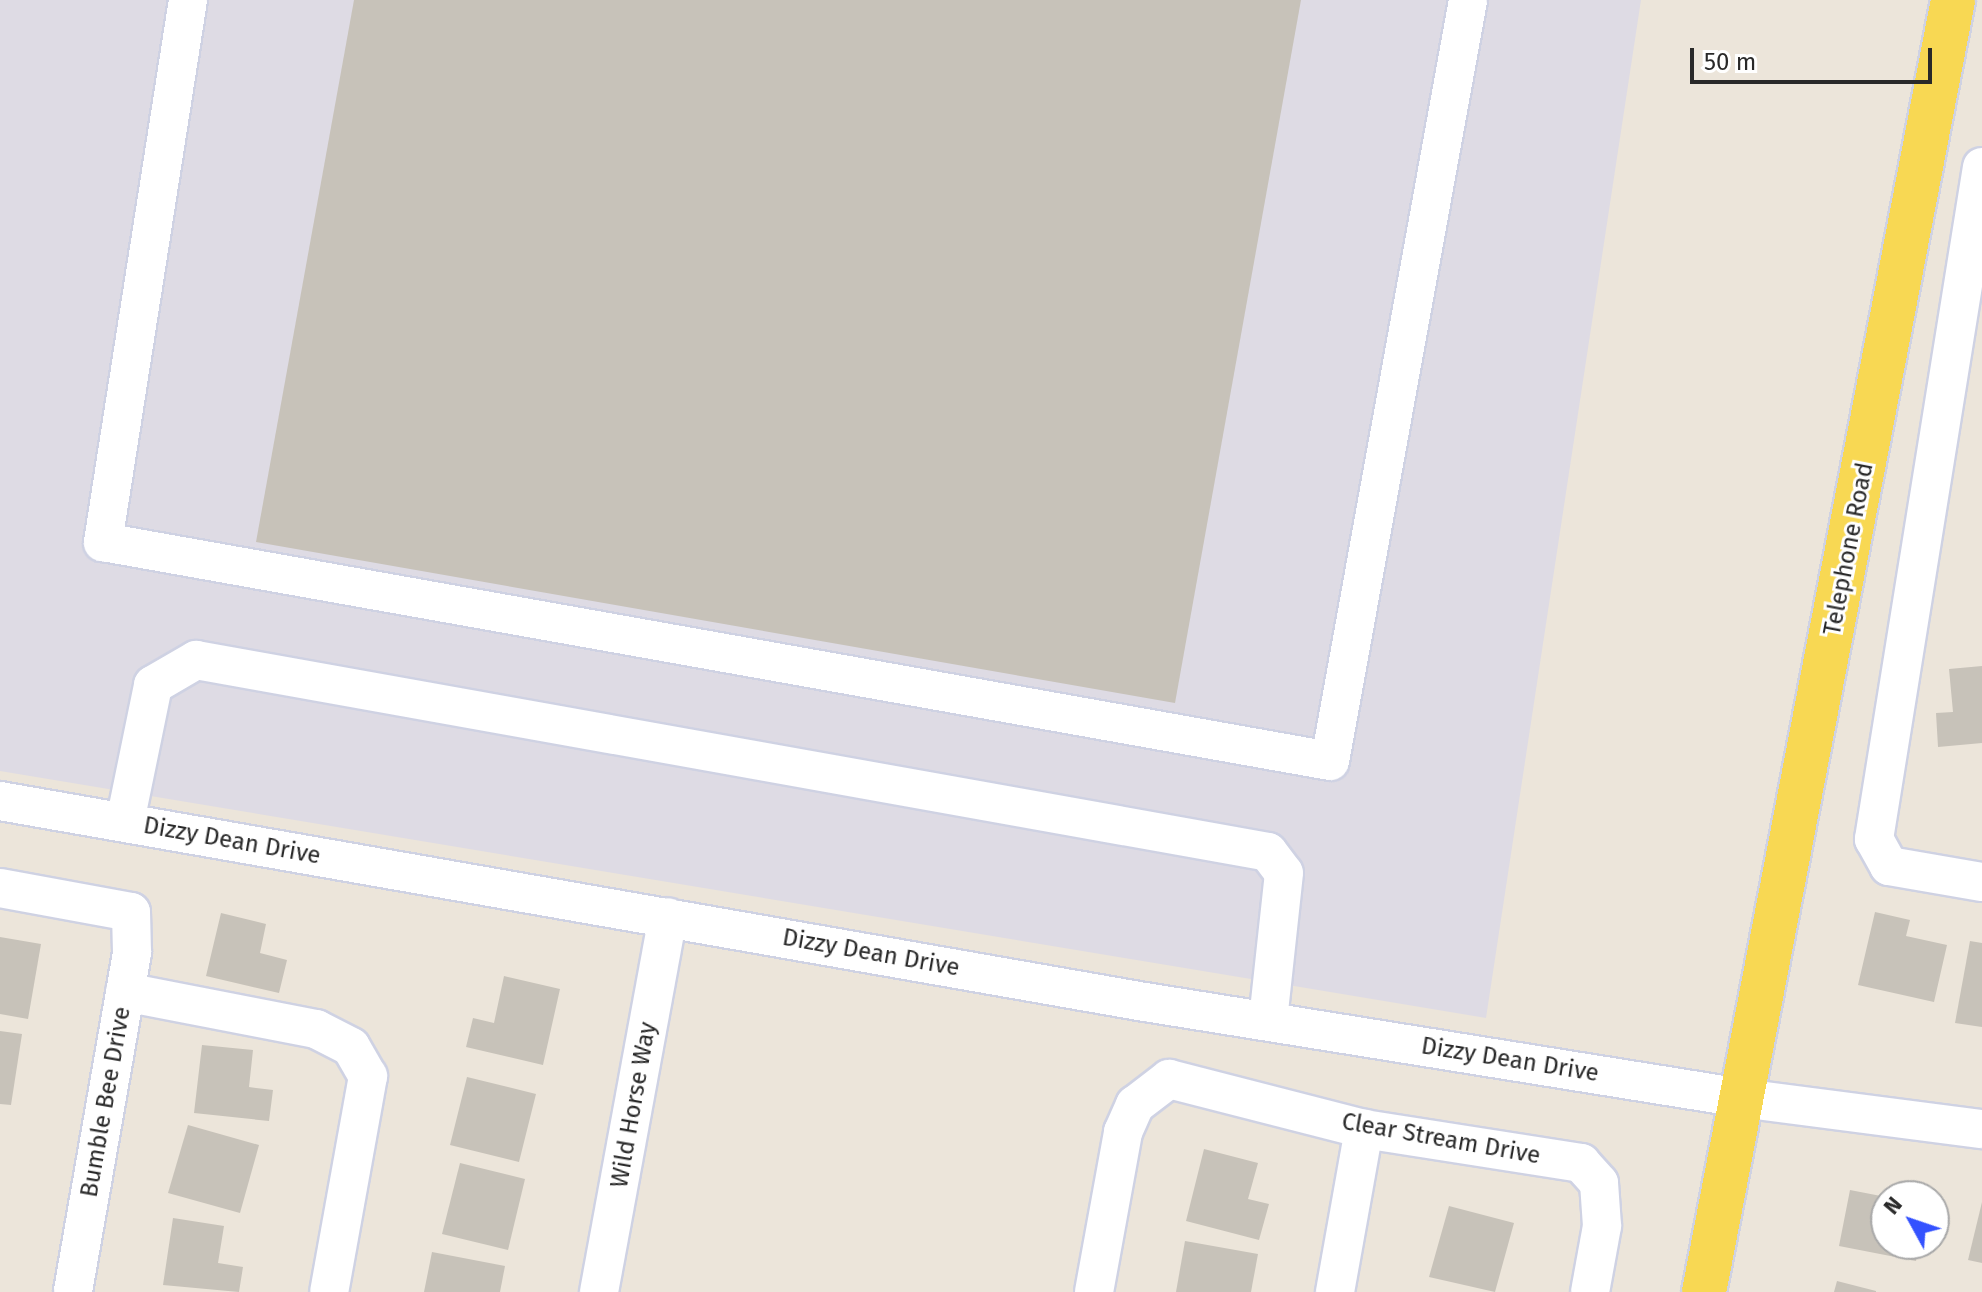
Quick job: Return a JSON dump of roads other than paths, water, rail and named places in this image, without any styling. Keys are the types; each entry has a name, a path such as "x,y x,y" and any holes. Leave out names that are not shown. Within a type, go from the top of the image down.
{"main road":[{"name":"Telephone Road","path":"1704,1292 1953,0"}],"street":[{"path":"188,0 103,542 1330,761 1468,0"},
{"path":"1982,167 1874,839 1889,866 1982,882"},
{"path":"125,822 153,685 196,660 1268,852 1284,873 1268,1021"},
{"name":"Dizzy Dean Drive","path":"0,801 1268,1021 1742,1098 1982,1129"},
{"name":"Bumble Bee Drive","path":"0,888 131,912 132,953 73,1292"},
{"name":"Wild Horse Way","path":"599,1292 668,917"},
{"path":"125,992 316,1029 351,1047 368,1076 329,1292"},
{"name":"Clear Stream Drive","path":"1094,1292 1123,1132 1135,1105 1169,1079 1364,1129 1581,1163 1599,1183 1602,1226 1590,1292"},
{"path":"1335,1292 1364,1129"}]}
